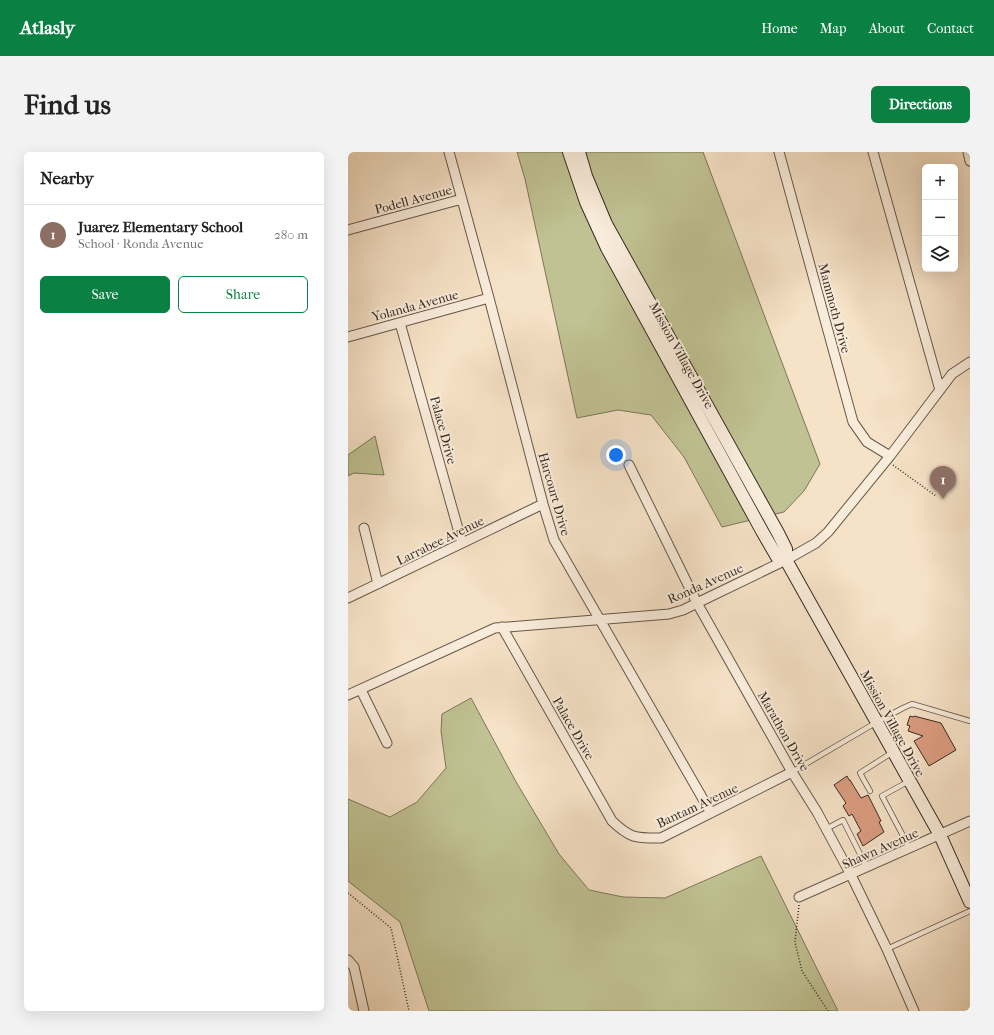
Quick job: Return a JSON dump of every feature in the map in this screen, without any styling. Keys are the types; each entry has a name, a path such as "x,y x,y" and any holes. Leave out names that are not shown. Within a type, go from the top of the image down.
{"main road":[{"name":"Mission Village Drive","path":"569,152 595,225 607,248 762,531 777,557 786,560"},
{"name":"Mission Village Drive","path":"579,152 586,176 606,224 778,532 786,549 786,560 940,835 970,902"}],"street":[{"name":"Harcourt Drive","path":"449,152 543,504 554,540 711,813"},
{"name":"Mammoth Drive","path":"779,152 853,422 867,442 888,458"},
{"path":"873,152 940,390"},
{"path":"968,152 970,161"},
{"name":"Podell Avenue","path":"348,230 462,199"},
{"name":"Yolanda Avenue","path":"348,337 489,298"},
{"name":"Palace Drive","path":"400,323 462,543"},
{"name":"Ronda Avenue","path":"348,695 495,628 669,614 683,610 786,560 816,543 828,532 888,458 952,374 970,362"},
{"name":"Marathon Drive","path":"629,465 697,603 850,875 887,949 914,1011"},
{"name":"Larrabee Avenue","path":"348,598 543,504"},
{"path":"364,528 378,584"},
{"name":"Palace Drive","path":"502,627 612,821"},
{"path":"361,690 387,743"},
{"name":"Bantam Avenue","path":"612,821 624,832 639,838 661,838 792,772"},
{"name":"Shawn Avenue","path":"799,897 970,822"},
{"path":"348,960 354,967 364,1011"}],"lane":[{"path":"792,772 877,722 912,704 970,721"},
{"path":"870,791 860,773 894,752"},
{"path":"909,780 882,796 910,849"},
{"path":"826,830 843,820 867,868"},
{"path":"887,949 970,912"}],"path":[{"path":"888,458 902,471 936,496"},
{"path":"348,893 392,928 409,1011"},
{"path":"799,897 795,942 802,972 828,1011"}],"green space":[{"path":"517,152 703,152 820,464 804,491 784,512 722,527 684,457 651,415 618,410 577,418 525,179"},
{"path":"375,436 384,475 354,473 348,476 348,455"},
{"path":"471,698 515,780 559,854 589,890 623,897 665,898 761,856 838,1011 429,1011 400,922 348,881 348,799 390,817 417,802 446,768 441,731 442,714"}],"building":[{"path":"910,716 941,723 956,750 929,766 914,741 923,736 908,731 910,726 907,725"},
{"path":"847,776 861,798 868,795 881,821 879,822 884,832 863,846 857,834 861,831 852,814 849,816 843,806 846,803 834,785"}],"place":[{"name":"Juarez Elementary School","path":"943,499"}]}
